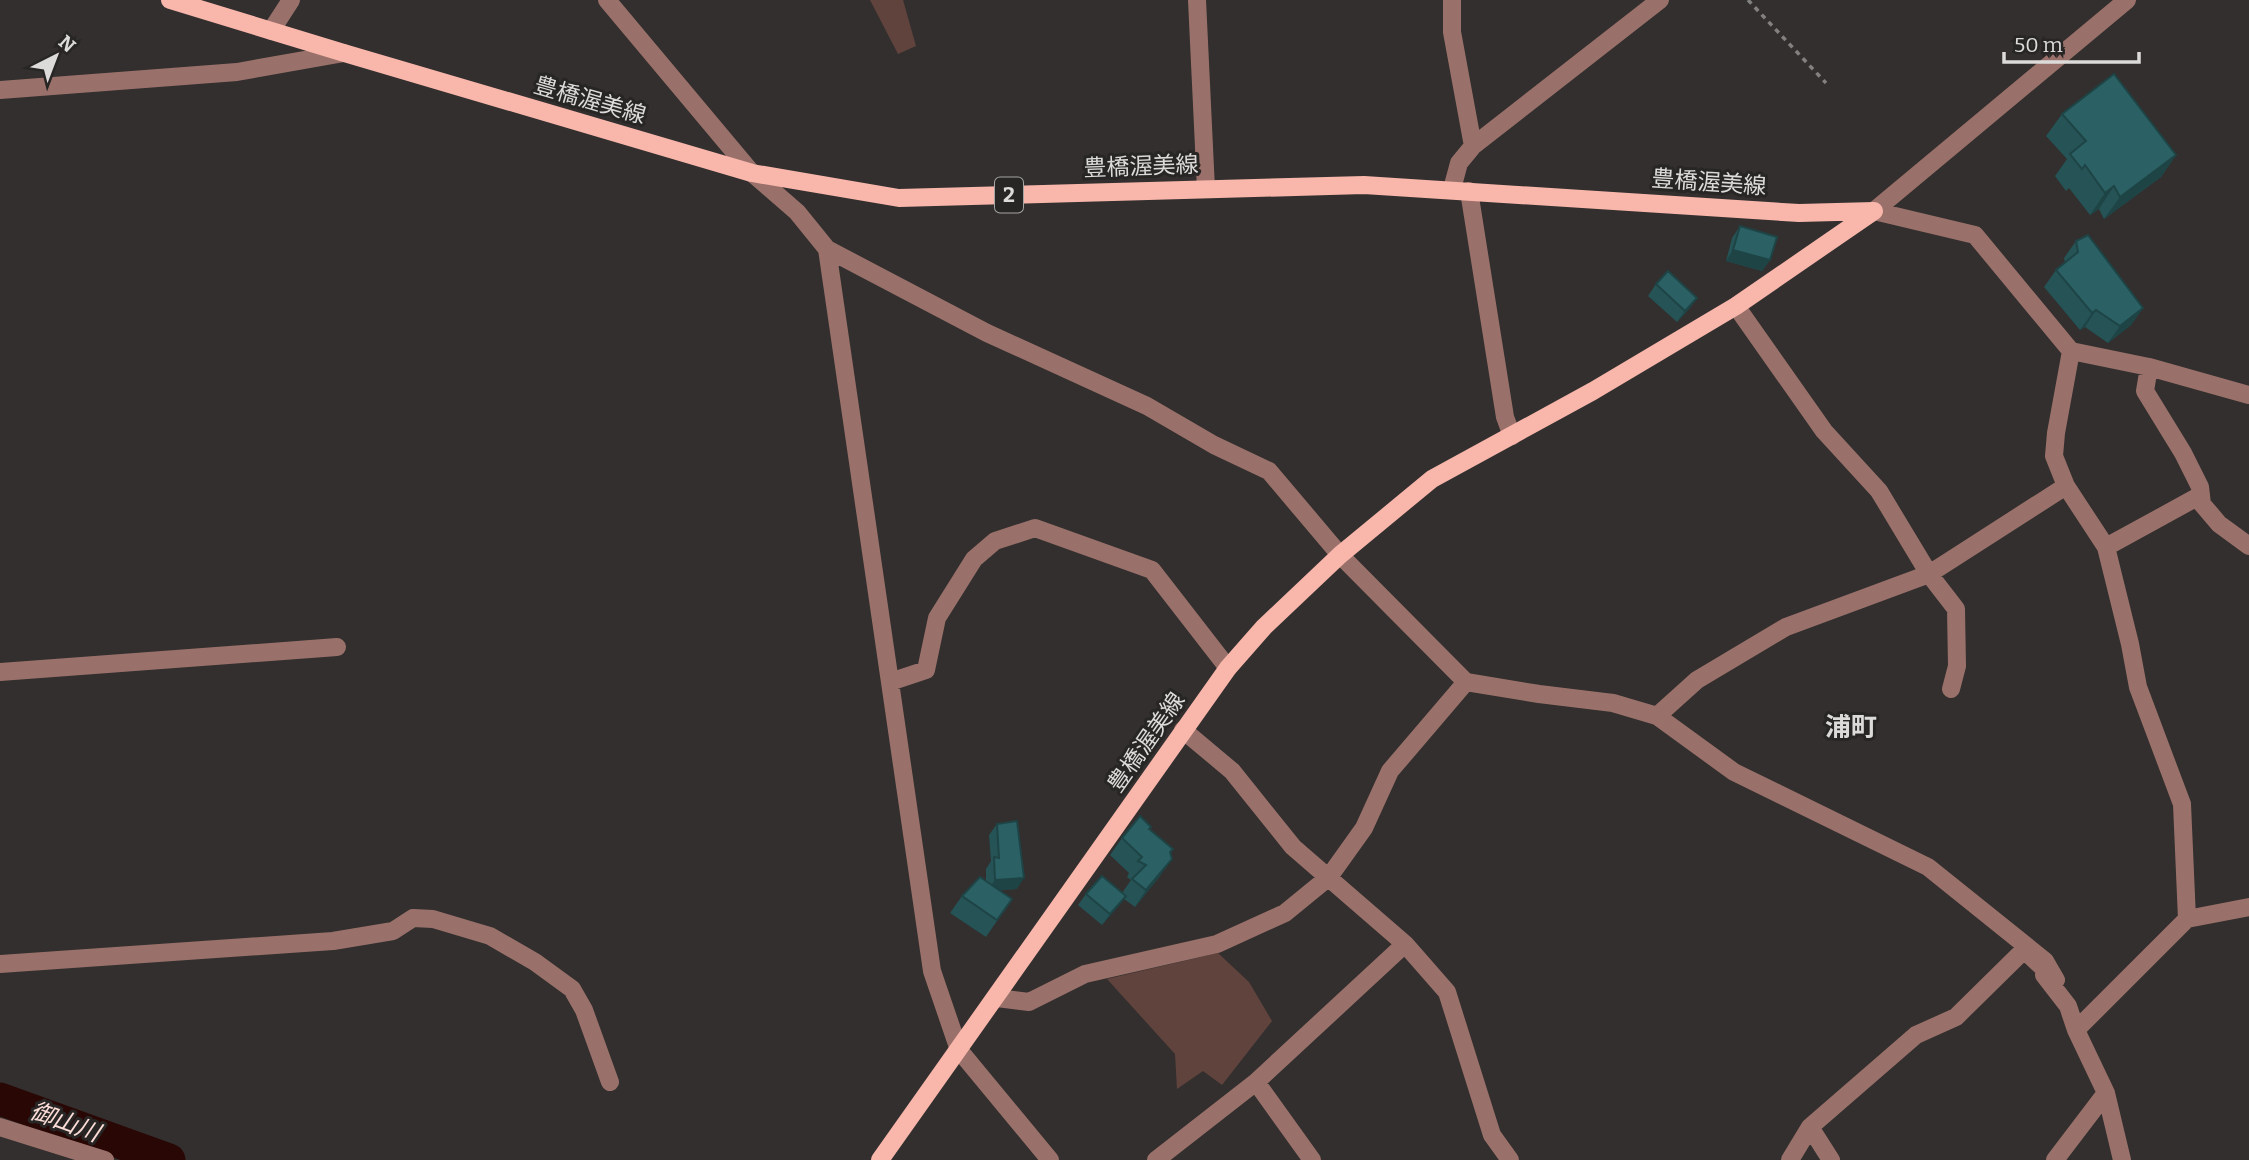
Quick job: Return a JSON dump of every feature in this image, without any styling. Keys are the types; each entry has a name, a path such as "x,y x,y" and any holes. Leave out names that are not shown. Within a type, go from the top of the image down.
{"main road":[{"name":"豊橋渥美線","path":"170,0 344,54 752,173 899,198 1364,185 1799,213 1874,211"},
{"name":"豊橋渥美線","path":"880,1160 1228,668 1264,627 1340,555 1432,479 1593,391 1736,306 1874,211"}],"street":[{"path":"271,31 291,0"},
{"path":"607,0 752,173 797,212 827,249 987,333 1147,406 1269,471 1340,555 1466,682 1613,703 1657,716 1734,772 1928,867 2045,961 2056,980 2024,950"},
{"path":"1197,0 1206,189"},
{"path":"1452,0 1452,32 1473,146"},
{"path":"1512,436 1505,417 1461,190 1459,163 1473,146 1660,0"},
{"path":"1874,211 2127,0"},
{"path":"0,90 237,72 344,54"},
{"path":"1874,211 1975,235 2071,351 2148,367 2244,392"},
{"path":"827,249 932,971 959,1050 1050,1160"},
{"path":"1736,306 1824,431 1879,491 1929,575 1956,609 1957,666 1951,689"},
{"path":"2071,351 2054,456 2066,486 2106,547 2138,687 2182,804 2187,919"},
{"path":"2148,367 2145,391 2183,453 2200,487 2202,504 2219,524 2249,546"},
{"path":"1657,716 1698,680 1786,627 1929,575 2066,486"},
{"path":"2106,547 2201,495"},
{"path":"890,682 926,670 937,618 974,559 995,541 1035,528 1152,570 1228,668"},
{"path":"0,672 337,647"},
{"path":"997,998 1030,1002 1085,974 1217,944 1285,913 1329,877 1364,828 1390,771 1466,682"},
{"path":"1184,730 1232,771 1293,847 1405,944 1447,992 1492,1136 1510,1160"},
{"path":"2077,1030 2187,919 2249,906"},
{"path":"0,964 333,941 393,931 413,918 433,919 490,936 535,962 572,989 584,1010 610,1082"},
{"path":"1156,1160 1256,1082 1405,944"},
{"path":"2024,950 2068,1006 2106,1093 2122,1160"},
{"path":"1790,1160 1810,1127 1916,1035 1956,1017 2024,950"},
{"path":"1256,1082 1312,1160"},
{"path":"2056,1160 2106,1093"},
{"path":"0,1127 105,1160"},
{"path":"1810,1127 1831,1160"}],"path":[{"path":"1748,0 1826,83"}],"shaded area":[{"path":"870,0 903,0 916,46 898,54"},
{"path":"1218,953 1249,982 1272,1021 1222,1085 1203,1071 1177,1089 1175,1054 1107,979"}],"building":[{"path":"2114,74 2176,155 2120,197 2114,186 2105,193 2085,165 2082,169 2070,154 2086,141 2062,114"},
{"path":"1740,226 1777,237 1770,260 1733,250"},
{"path":"2088,235 2143,308 2120,326 2096,310 2092,313 2056,270 2078,252 2076,241"},
{"path":"1668,271 1697,298 1685,311 1656,284"},
{"path":"1140,816 1151,827 1149,829 1173,849 1170,852 1172,859 1146,890 1132,879 1146,865 1138,861 1142,857 1122,838"},
{"path":"1017,821 1024,878 995,880 994,857 999,858 997,824"},
{"path":"1102,876 1126,896 1110,914 1086,894"},
{"path":"980,877 1012,899 997,920 962,896"}],"waterway":[{"name":"御山川","path":"0,1099 169,1160"}],"district":[{"name":"浦町","path":"1851,727"}]}
